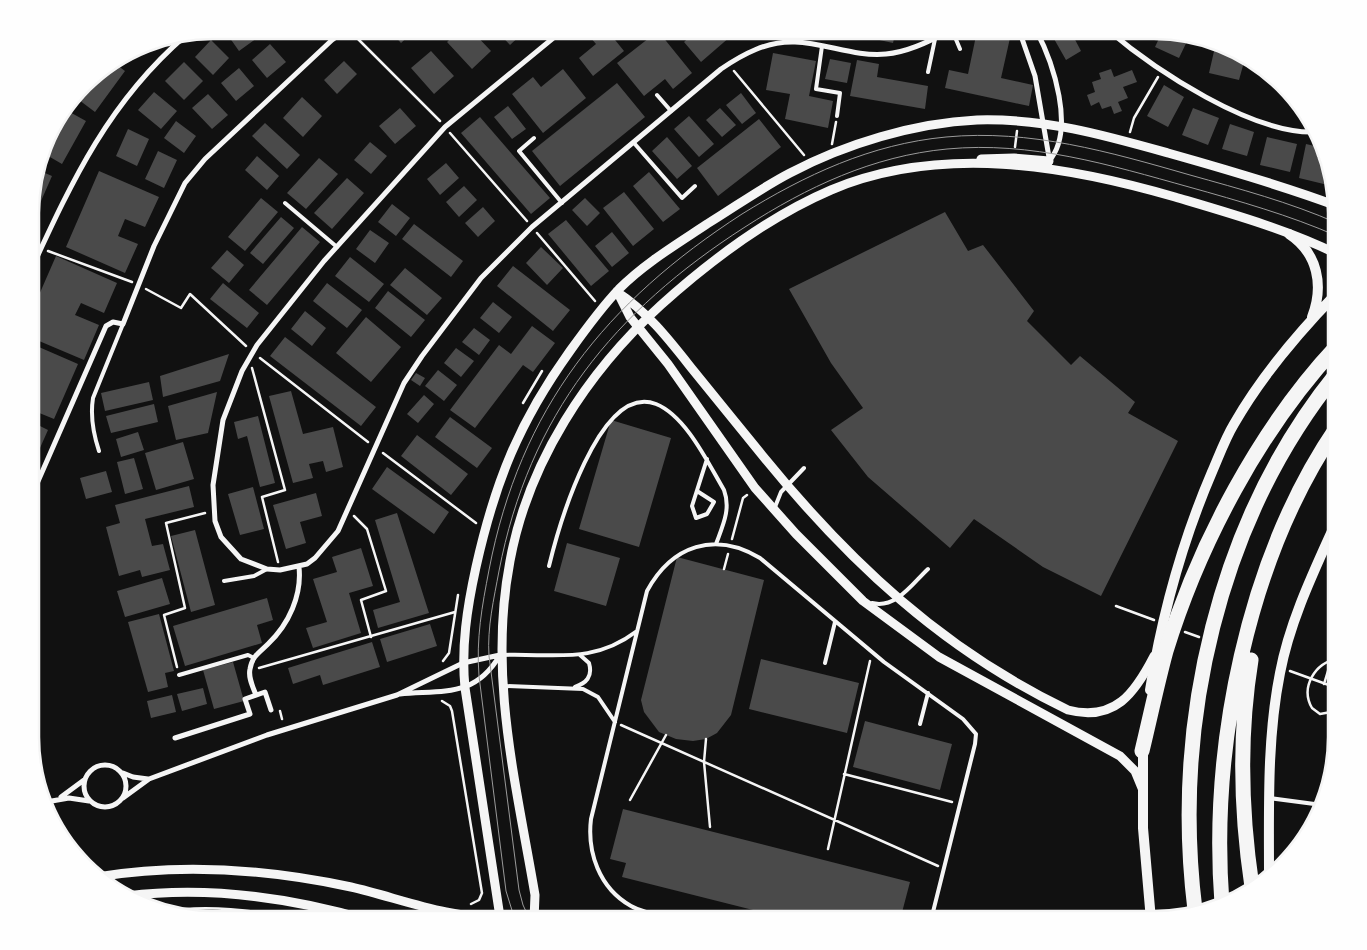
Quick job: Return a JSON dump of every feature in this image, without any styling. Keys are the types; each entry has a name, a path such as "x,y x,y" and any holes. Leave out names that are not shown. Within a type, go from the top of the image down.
{"highway":[{"path":"1142,751 1172,635 1192,583 1221,518 1267,436 1308,379 1328,356"},
{"path":"1195,906 1191,878 1189,808 1191,738 1203,673 1220,603 1243,535 1261,491 1292,435 1328,385"},
{"path":"1222,898 1220,809 1225,743 1237,679 1264,575 1286,519 1301,488 1328,442"},
{"path":"1251,882 1246,842 1245,720 1248,678 1264,575"}],"main road":[{"path":"1289,234 1298,240 1310,254 1316,271 1317,301 1312,318"},
{"path":"1150,911 1146,875 1142,751 1155,654 1184,545 1205,489 1233,426 1262,381 1312,318 1328,302"},
{"path":"1269,868 1271,745 1280,672 1303,600 1328,541"}],"street":[{"path":"39,479 106,326 113,322 123,324 138,284 185,183 211,154 334,39"},
{"path":"552,39 445,127 290,301 248,360 223,420 213,485 214,510 221,537 241,559 267,569 280,570 299,567 307,564 328,544 338,531 400,392 422,356 481,278 532,226 728,64 738,57 766,46 795,42 869,55 899,52 935,39"},
{"path":"1021,39 1035,76 1050,165"},
{"path":"1040,39 1052,68 1063,126 1059,145 1050,165"},
{"path":"1119,39 1139,55 1209,99 1286,129 1308,131"},
{"path":"39,252 82,165 106,125 132,88 178,42"},
{"path":"500,911 465,688 463,663 465,627 488,516 502,472 521,429 543,390 590,323 617,291 646,266 768,185 817,160 866,142 931,126 975,120 1018,120 1063,126 1254,176 1328,203"},
{"path":"961,164 983,159 1014,158 1050,165 1145,188 1289,234 1328,250"},
{"path":"535,911 535,895 502,686 500,655 505,588 517,530 534,483 548,452 576,405 638,327 693,277 729,249 807,201 840,187 879,175 904,170 961,164 1050,165"},
{"path":"617,291 649,316 787,484 898,599 924,622 991,668 1054,703 1079,713 1107,710 1126,699 1137,687 1155,654"},
{"path":"617,291 630,317 668,364 755,488 776,512 864,601 939,658 1120,756 1135,771 1142,788"},
{"path":"256,695 249,671 254,658 275,636 296,600 300,588 299,567"},
{"path":"51,801 76,798 91,802 100,807 110,807 149,778 267,735 397,695 463,663 500,655"},
{"path":"397,695 465,688 482,678 500,655"},
{"path":"175,738 250,714 245,699 265,692 271,710"},
{"path":"54,800 71,792 92,769 100,765 111,766 133,777 149,778"},
{"path":"120,770 126,785 123,798"},
{"path":"86,777 84,791 91,802"},
{"path":"107,875 133,871 172,869 218,869 268,874 333,884 446,911"},
{"path":"142,895 173,894 248,896 316,906 335,911"}],"lane":[{"path":"928,72 935,39"},
{"path":"955,39 960,49"},
{"path":"822,46 816,88 840,93 836,116"},
{"path":"657,95 671,111"},
{"path":"534,138 519,151 562,203"},
{"path":"634,143 682,198 696,186"},
{"path":"285,203 337,246"},
{"path":"99,451 93,435 91,409 93,398 123,324"},
{"path":"548,566 558,532 584,462 601,430 614,414 642,402 655,404 681,423 706,459 728,500 727,515 716,544"},
{"path":"697,492 714,502 707,514 696,518 692,506 706,459"},
{"path":"776,512 777,498 787,484 804,468"},
{"path":"648,911 632,907 620,898 597,868 591,852 589,838 591,819 647,590 655,576 669,560 689,549 716,544 744,548 760,558 872,652 963,719 976,734 933,911"},
{"path":"224,581 254,576 267,569"},
{"path":"864,601 883,605 898,599 928,569"},
{"path":"825,663 835,622"},
{"path":"500,655 580,656 614,646 637,631"},
{"path":"179,675 248,655 254,658"},
{"path":"574,688 588,680 591,674 590,663 580,656"},
{"path":"502,686 583,689 598,697 614,722"},
{"path":"920,724 928,693"},
{"path":"1269,798 1314,804"}],"path":[{"path":"357,39 445,127 532,226 597,304"},
{"path":"728,64 807,158"},
{"path":"1128,138 1134,118 1162,69"},
{"path":"831,148 836,116"},
{"path":"1014,158 1018,120"},
{"path":"41,248 138,284 181,308 190,294 253,353 477,524"},
{"path":"248,360 256,376 285,490 262,497 280,570"},
{"path":"731,544 743,498 747,495"},
{"path":"179,675 164,615 185,608 166,523 214,510"},
{"path":"347,510 367,529 386,592 361,600 371,637"},
{"path":"724,569 728,553"},
{"path":"1116,606 1161,623"},
{"path":"249,671 455,612"},
{"path":"1179,630 1206,640"},
{"path":"828,849 872,652"},
{"path":"1328,664 1316,670 1311,676 1308,686 1312,708 1320,714 1328,713"},
{"path":"1288,670 1328,685"},
{"path":"1324,684 1328,671"},
{"path":"442,701 450,706 452,711 482,893 479,900 468,905 467,911"},
{"path":"622,725 944,868"},
{"path":"630,800 666,735"},
{"path":"706,739 704,762 710,827"},
{"path":"844,774 960,804"},
{"path":"186,909 240,909 252,911"}],"building":[{"path":"231,39 256,39 239,51"},
{"path":"397,39 405,39 401,43"},
{"path":"450,39 480,39 491,51 472,69 447,42"},
{"path":"504,39 516,39 510,45"},
{"path":"592,39 614,39 624,51 593,76 579,58 596,44"},
{"path":"648,39 664,39 692,73 673,89 665,79 644,96 617,63"},
{"path":"687,39 728,39 701,62 684,42"},
{"path":"875,39 894,39 893,43"},
{"path":"975,39 1010,39 1001,78 1033,85 1029,106 945,88 949,70 968,74"},
{"path":"1054,39 1075,39 1081,51 1066,60"},
{"path":"1159,39 1187,42 1179,58 1155,47"},
{"path":"211,40 229,58 213,75 195,57"},
{"path":"270,44 286,62 267,78 252,60"},
{"path":"1214,50 1244,64 1239,80 1209,73"},
{"path":"431,51 454,76 434,94 411,68"},
{"path":"773,53 816,61 809,96 833,101 828,128 785,119 790,94 766,90"},
{"path":"830,59 851,63 847,83 825,79"},
{"path":"857,60 879,64 877,77 928,86 925,109 850,96"},
{"path":"344,61 357,74 337,94 324,80"},
{"path":"184,62 203,81 184,100 165,81"},
{"path":"119,66 125,71 95,112 80,101 98,82"},
{"path":"239,68 254,86 236,101 221,83"},
{"path":"563,69 586,98 543,133 512,94 533,77 541,87"},
{"path":"1111,69 1114,77 1132,70 1137,82 1123,87 1128,98 1118,102 1122,111 1114,114 1111,106 1102,109 1099,102 1091,106 1087,95 1095,92 1092,82 1101,79 1099,73"},
{"path":"617,83 645,117 560,186 532,151"},
{"path":"1164,85 1184,97 1168,127 1147,116"},
{"path":"154,92 177,111 161,129 138,110"},
{"path":"741,93 756,113 742,124 726,105"},
{"path":"208,94 228,115 212,129 192,108"},
{"path":"302,97 322,116 303,137 283,118"},
{"path":"508,106 526,129 512,139 494,117"},
{"path":"400,108 416,126 395,144 379,126"},
{"path":"720,108 736,125 722,137 706,120"},
{"path":"1193,108 1219,118 1208,145 1182,135"},
{"path":"71,113 86,121 62,164 48,156"},
{"path":"689,116 714,144 699,157 674,129"},
{"path":"480,117 550,198 531,214 461,133"},
{"path":"759,119 781,147 718,196 697,168"},
{"path":"176,121 196,136 184,153 164,138"},
{"path":"265,123 300,155 287,169 252,136"},
{"path":"1230,124 1254,132 1247,156 1222,149"},
{"path":"128,129 149,139 137,166 116,156"},
{"path":"667,137 692,166 677,179 652,151"},
{"path":"1267,137 1297,144 1290,172 1260,165"},
{"path":"370,142 387,156 371,174 354,160"},
{"path":"1306,144 1315,146 1326,184 1299,178"},
{"path":"158,151 177,160 164,188 145,179"},
{"path":"257,156 279,176 267,190 245,170"},
{"path":"319,158 338,174 306,209 287,193"},
{"path":"446,163 459,178 440,195 427,179"},
{"path":"99,171 159,197 145,227 125,219 118,236 138,244 125,273 66,247"},
{"path":"44,172 52,176 39,205"},
{"path":"649,172 680,209 663,222 633,186"},
{"path":"347,178 364,193 332,229 314,213"},
{"path":"464,186 477,200 459,217 446,202"},
{"path":"624,192 654,229 633,246 603,208"},
{"path":"261,198 278,212 245,251 228,237"},
{"path":"585,198 600,213 587,226 572,210"},
{"path":"392,204 410,218 396,236 378,222"},
{"path":"483,207 495,221 478,237 465,223"},
{"path":"945,212 968,251 983,245 1034,311 1027,321 1071,365 1080,356 1135,402 1128,413 1178,441 1101,596 1043,567 974,519 950,548 868,477 831,430 863,408 831,363 789,289"},
{"path":"281,217 294,228 263,264 250,253"},
{"path":"566,220 609,271 591,286 548,234"},
{"path":"414,224 463,261 451,277 402,239"},
{"path":"302,227 320,242 267,305 249,290"},
{"path":"370,230 389,243 375,263 356,249"},
{"path":"612,232 629,253 612,267 595,246"},
{"path":"541,247 563,268 547,285 526,263"},
{"path":"227,250 244,265 229,283 211,268"},
{"path":"56,256 117,283 104,313 81,303 75,315 99,325 84,360 39,341 39,295"},
{"path":"350,257 384,284 369,302 335,276"},
{"path":"513,266 570,310 553,331 497,286"},
{"path":"405,268 442,298 427,315 390,285"},
{"path":"223,283 259,313 247,328 210,299"},
{"path":"327,283 362,310 347,328 313,301"},
{"path":"388,291 425,320 411,337 375,308"},
{"path":"493,302 512,317 499,333 480,318"},
{"path":"305,311 326,328 312,346 291,329"},
{"path":"366,317 401,347 371,382 336,353"},
{"path":"532,326 555,343 533,372 523,365 475,428 450,410 499,345 511,354"},
{"path":"474,328 490,340 479,355 462,342"},
{"path":"285,337 376,407 361,426 270,356"},
{"path":"39,347 78,364 54,419 39,413"},
{"path":"456,348 474,361 461,377 444,363"},
{"path":"229,354 220,381 163,397 160,376"},
{"path":"438,370 457,385 444,401 425,386"},
{"path":"416,373 425,378 420,386 411,380"},
{"path":"149,382 153,400 105,411 101,393"},
{"path":"291,391 303,434 333,427 343,467 326,472 323,461 309,464 313,478 293,483 269,396"},
{"path":"217,392 208,433 176,440 168,406"},
{"path":"424,395 434,404 418,423 407,414"},
{"path":"154,404 158,422 111,433 106,416"},
{"path":"258,416 275,483 260,487 247,436 238,439 234,422"},
{"path":"450,417 492,448 477,468 435,437"},
{"path":"611,420 671,438 639,547 579,529"},
{"path":"39,426 48,430 39,450"},
{"path":"138,432 144,450 121,457 116,439"},
{"path":"417,435 468,474 451,495 401,456"},
{"path":"183,442 194,479 156,490 145,453"},
{"path":"134,458 143,489 125,494 117,462"},
{"path":"387,467 449,512 434,534 372,489"},
{"path":"106,471 112,492 86,499 80,478"},
{"path":"189,486 194,507 145,519 152,546 163,544 170,570 142,577 140,570 119,576 106,527 120,523 115,505"},
{"path":"253,487 264,529 240,535 228,494"},
{"path":"316,493 322,516 300,522 306,543 286,549 273,505"},
{"path":"397,513 429,613 378,628 373,610 400,602 375,520"},
{"path":"195,530 215,605 191,612 171,536"},
{"path":"567,543 620,558 606,606 554,591"},
{"path":"361,548 373,586 349,593 361,633 313,648 306,628 327,622 313,579 337,572 332,557"},
{"path":"677,557 764,580 731,715 717,733 706,739 693,741 676,739 659,732 644,712 641,700"},
{"path":"162,578 170,604 125,617 117,591"},
{"path":"267,598 273,620 257,625 262,643 185,666 173,626"},
{"path":"159,614 174,671 165,673 168,687 148,692 128,622"},
{"path":"430,624 437,646 387,662 380,639"},
{"path":"372,642 380,667 323,685 320,675 293,684 288,668"},
{"path":"761,659 859,683 847,733 749,709"},
{"path":"233,662 244,701 214,709 203,670"},
{"path":"203,688 207,704 182,711 177,694"},
{"path":"172,695 176,712 151,718 147,701"},
{"path":"865,721 952,744 940,790 853,767"},
{"path":"623,809 910,882 902,911 757,911 622,877 626,863 610,859"}],"tram line":[{"path":"512,911 506,891 478,662 482,610 489,570 503,512 522,458 547,409 576,364 610,323 649,284 693,248 742,214 814,174 891,146 946,137 1008,136 1070,144 1160,166 1264,196 1328,220"},
{"path":"526,911 519,890 489,656 490,624 499,571 513,515 532,463 555,416 584,372 618,332 656,294 698,260 745,227 792,199 867,166 920,153 947,149 1009,148 1100,163 1245,203 1301,221 1328,232"}]}
